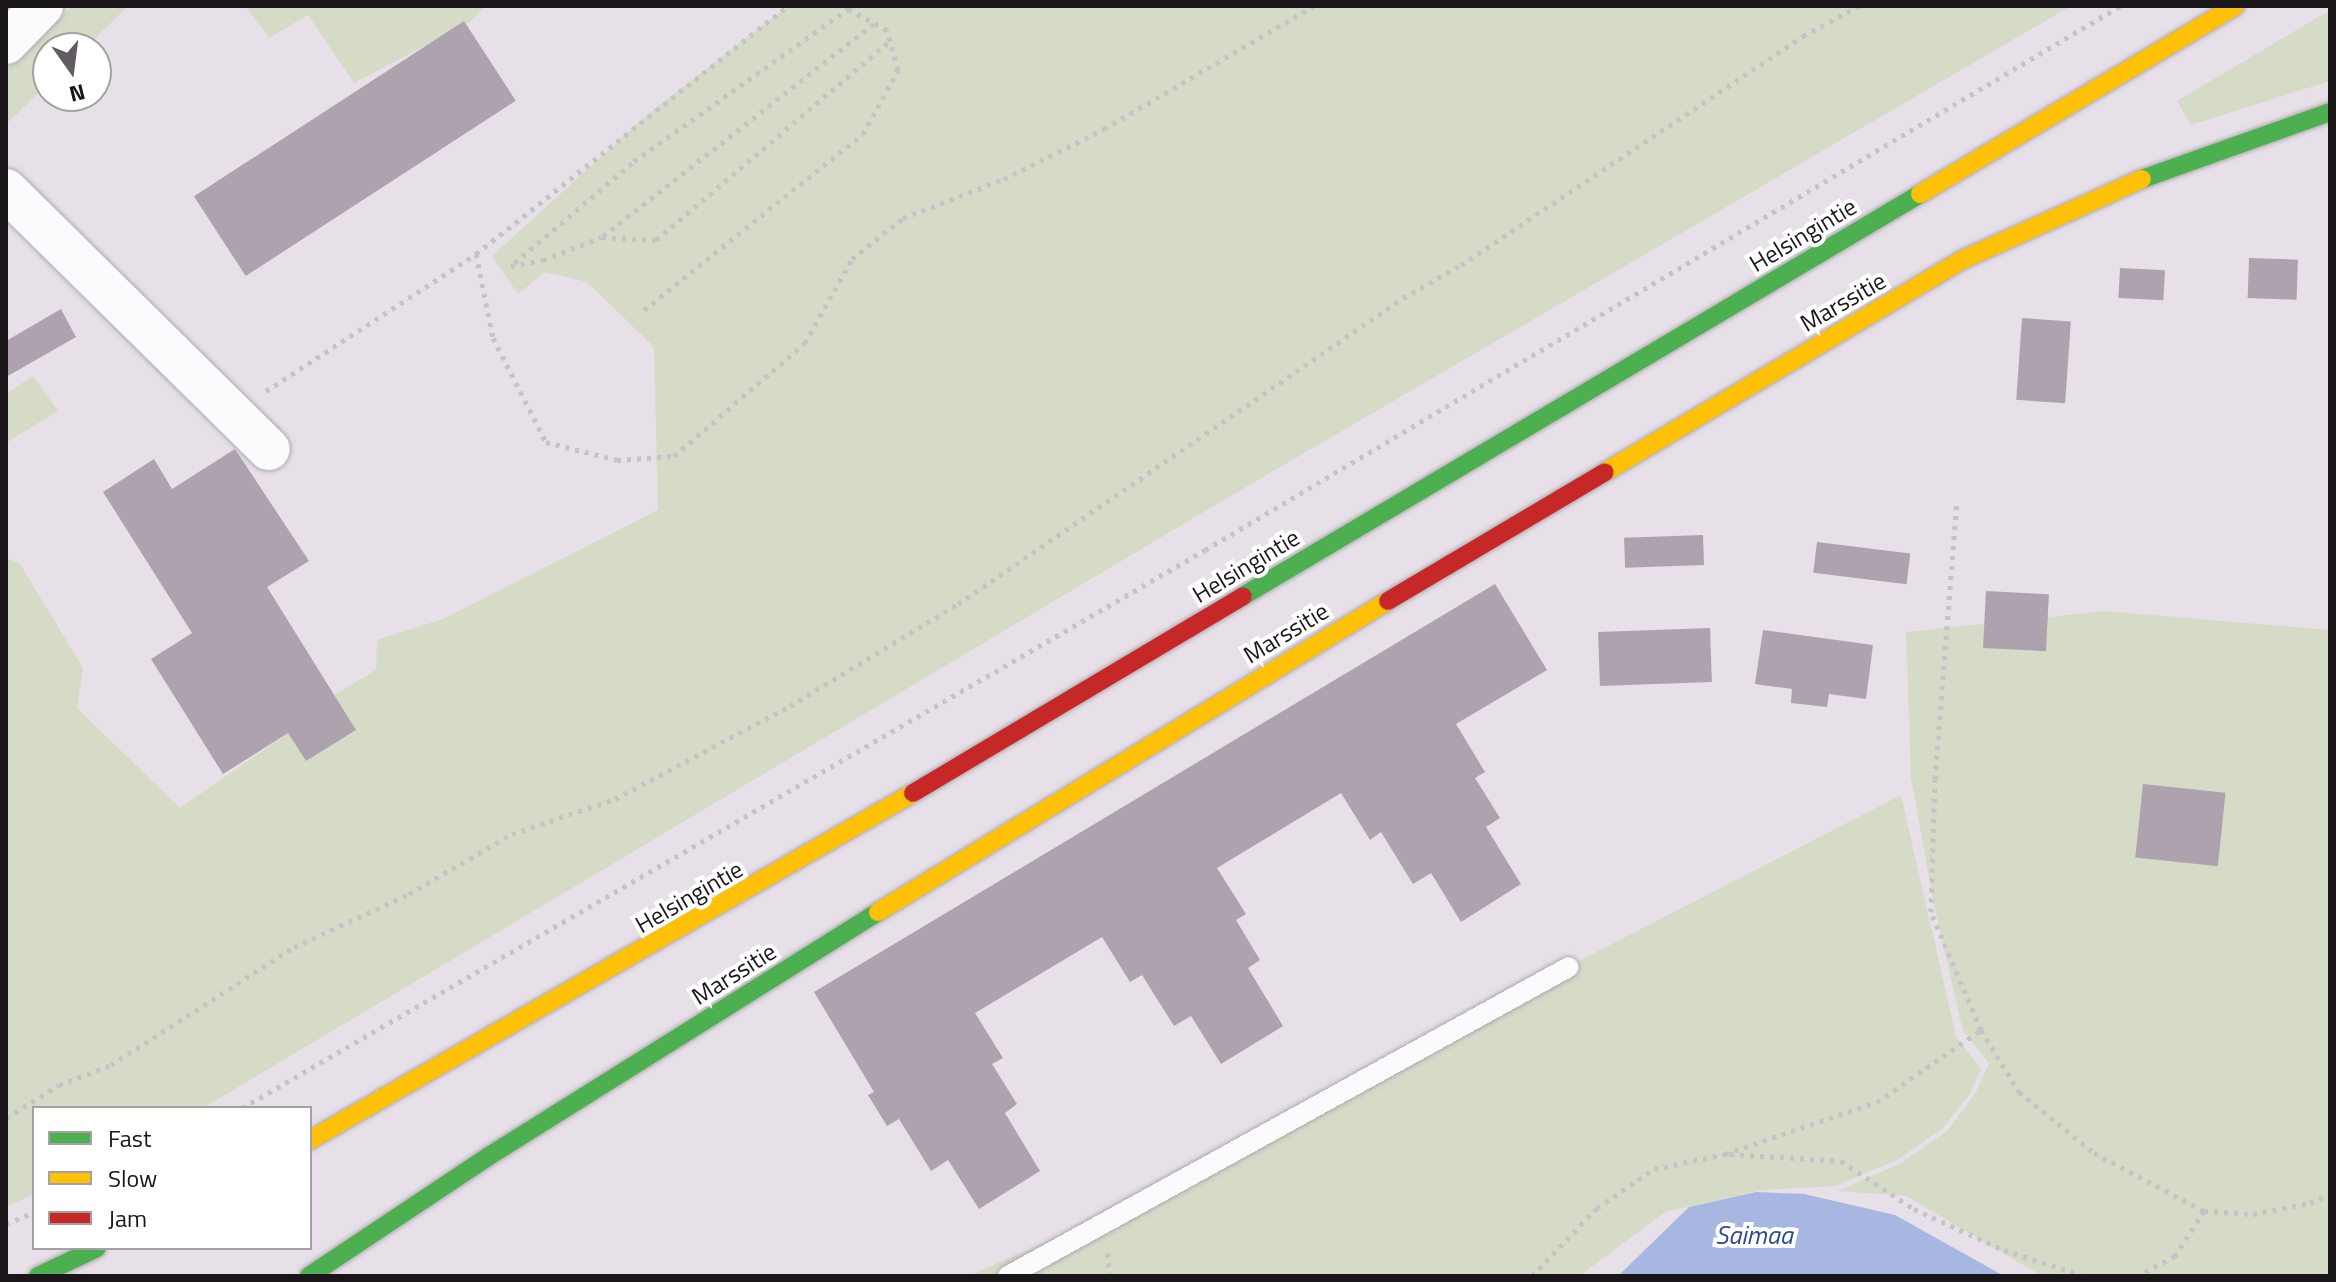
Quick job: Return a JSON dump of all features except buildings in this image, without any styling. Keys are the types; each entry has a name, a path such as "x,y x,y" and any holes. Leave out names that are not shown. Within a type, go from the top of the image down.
{"main road":[{"name":"Helsingintie","path":"2203,25 2228,6"},
{"name":"Helsingintie","path":"312,1139 684,929 2235,6"},
{"name":"Marssitie","path":"309,1276 489,1156 1112,765 1964,259 2116,189 2214,149 2330,112"},
{"path":"38,1276 93,1250"}],"street":[{"path":"6,43 42,6"},
{"path":"6,190 269,449"}],"lane":[{"path":"1008,1276 1569,967"}],"path":[{"path":"232,414 476,254 788,6"},
{"path":"476,254 493,338 546,442 617,460 674,456 805,343 852,259 903,218 1004,179 1104,129 1314,6"},
{"path":"6,1118 59,1085 111,1065 294,947 409,894 512,834 615,799 779,713 958,604 1403,298 1461,265 1803,36 1859,6"},
{"path":"245,1106 1205,550 2120,6"},
{"path":"644,310 863,134 898,70 887,30 875,22 846,7 632,163 511,266 543,260 602,237 875,22"},
{"path":"602,237 656,240 890,41"},
{"path":"1957,502 1935,779 1931,912 1981,1030 2019,1092 2094,1153 2204,1211 2253,1214 2310,1203 2330,1194"},
{"path":"1532,1276 1597,1208 1654,1169 1725,1154 1877,1102 1981,1030"},
{"path":"1725,1154 1841,1161 1914,1209 2004,1250 2084,1276"},
{"path":"2137,1276 2175,1256 2204,1211"},
{"path":"6,1224 32,1213"}],"green space":[{"path":"72,6 128,6 101,32 45,32"},
{"path":"245,6 485,6 470,22 354,83 308,15 269,38"},
{"path":"788,6 2071,6 1217,504 206,1106 32,1106 32,1195 6,1207 6,558 20,564 83,668 77,708 180,808 288,733 306,761 355,730 334,695 376,670 377,640 443,619 658,510 654,347 587,282 545,272 518,294 492,256 648,114"},
{"path":"2330,10 2330,81 2191,125 2177,101"},
{"path":"32,45 32,99 6,124 6,70"},
{"path":"33,376 58,411 6,443 6,394"},
{"path":"2104,611 2330,630 2330,1276 2042,1276 1906,1196 1838,1191 1901,1163 1947,1131 1975,1094 1989,1063 1963,1031 1935,910 1911,778 1906,632"},
{"path":"1901,795 1956,1036 1981,1069 1970,1094 1943,1128 1899,1159 1836,1186 1763,1190 1665,1212 1579,1276 968,1276 1098,1219 1575,963"}],"water":[{"name":"Saimaa","path":"1756,1192 1804,1194 1895,1215 2004,1276 1618,1276 1689,1207"}],"traffic: fast":[{"path":"2142,179 2330,112"},
{"path":"1243,596 1920,194"},
{"path":"309,1276 489,1156 878,912"},
{"path":"38,1276 93,1250"}],"traffic: slow":[{"path":"1920,194 2235,6"},
{"path":"1605,472 1964,259 2142,179"},
{"path":"878,912 1388,601"},
{"path":"312,1139 913,793"}],"traffic: jam":[{"path":"1388,601 1605,472"},
{"path":"913,793 1243,596"}]}
